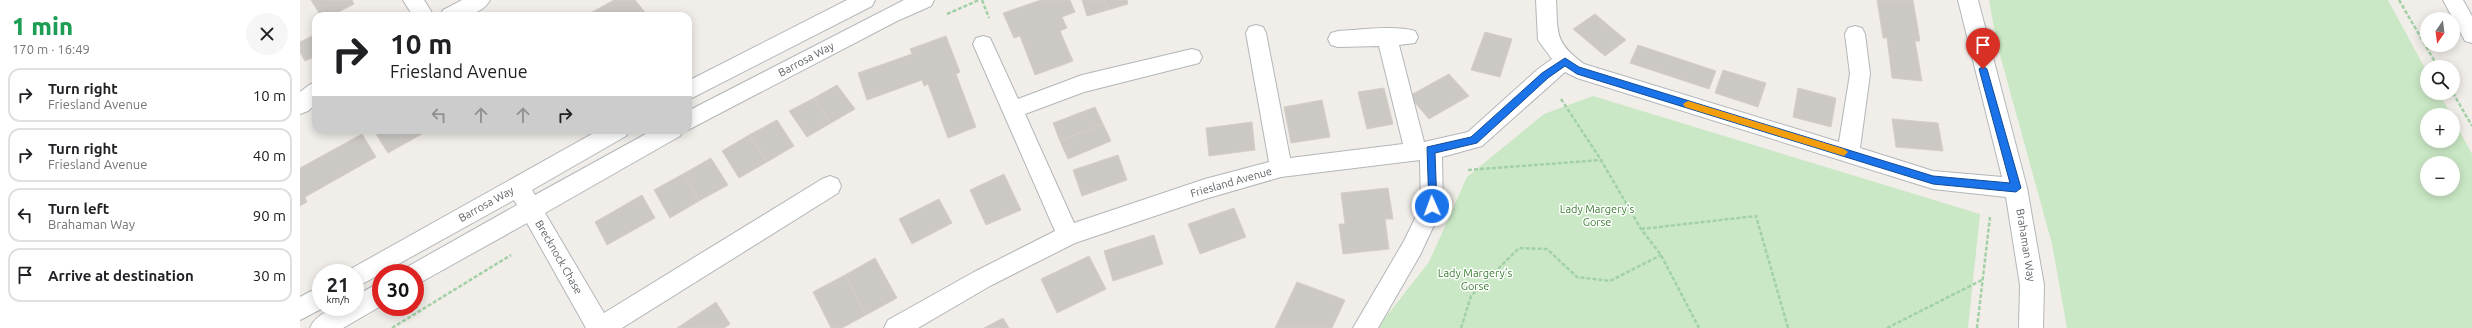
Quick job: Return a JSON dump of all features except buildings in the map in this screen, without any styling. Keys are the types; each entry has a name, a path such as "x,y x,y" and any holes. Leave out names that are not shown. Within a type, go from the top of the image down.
{"street":[{"path":"413,0 421,12"},
{"path":"458,12 480,0"},
{"path":"692,89 865,0"},
{"name":"Barrosa Way","path":"692,119 890,14 924,0"},
{"path":"1546,0 1548,40 1565,61 1577,70 1933,180 2016,188"},
{"name":"Brahaman Way","path":"1968,0 1983,69 2016,188 2032,286 2031,328"},
{"path":"2453,0 2472,35"},
{"path":"1256,33 1281,168"},
{"path":"1848,154 1860,74 1855,34"},
{"path":"1338,39 1398,37 1423,151 1432,206 1412,248 1365,328"},
{"path":"982,44 1068,235"},
{"path":"1012,110 1082,84 1192,57"},
{"name":"Friesland Avenue","path":"896,328 982,279 1068,235 1205,189 1281,168 1423,151 1474,140 1545,75 1565,61"},
{"path":"300,105 312,94"},
{"name":"Barrosa Way","path":"364,273 611,134"},
{"path":"424,269 665,134"},
{"name":"Brecknock Chase","path":"518,186 600,328"},
{"path":"600,328 830,186"},
{"path":"322,328 372,298"},
{"path":"300,309 312,302"}],"path":[{"path":"2399,0 2434,60"},
{"path":"1545,75 1601,160 1641,229 1661,255 1699,328"},
{"path":"2457,100 2472,126"},
{"path":"1423,151 1465,170 1601,160"},
{"path":"1978,328 1991,206 1986,186"},
{"path":"1641,229 1756,216 1788,328"},
{"path":"1461,328 1471,296 1519,248 1547,249 1577,276 1610,281 1661,255"},
{"path":"1887,328 1982,280"}],"green space":[{"path":"1989,0 2388,0 2420,60 2420,100 2443,100 2447,108 2420,108 2420,148 2460,148 2460,132 2472,154 2472,328 2067,328 2052,244 1997,44"},
{"name":"Lady Margery's Gorse","path":"1593,96 1980,214 1968,328 1377,328 1429,262 1467,177 1544,114"}],"slow traffic":[{"path":"1688,104 1844,152"}],"route":[{"path":"1432,206 1431,150 1474,140 1545,75 1565,61 1577,70 1933,180 2016,188 1983,69"}],"park label":[{"name":"Lady Margery’s Gorse","path":"1475,279"}]}
